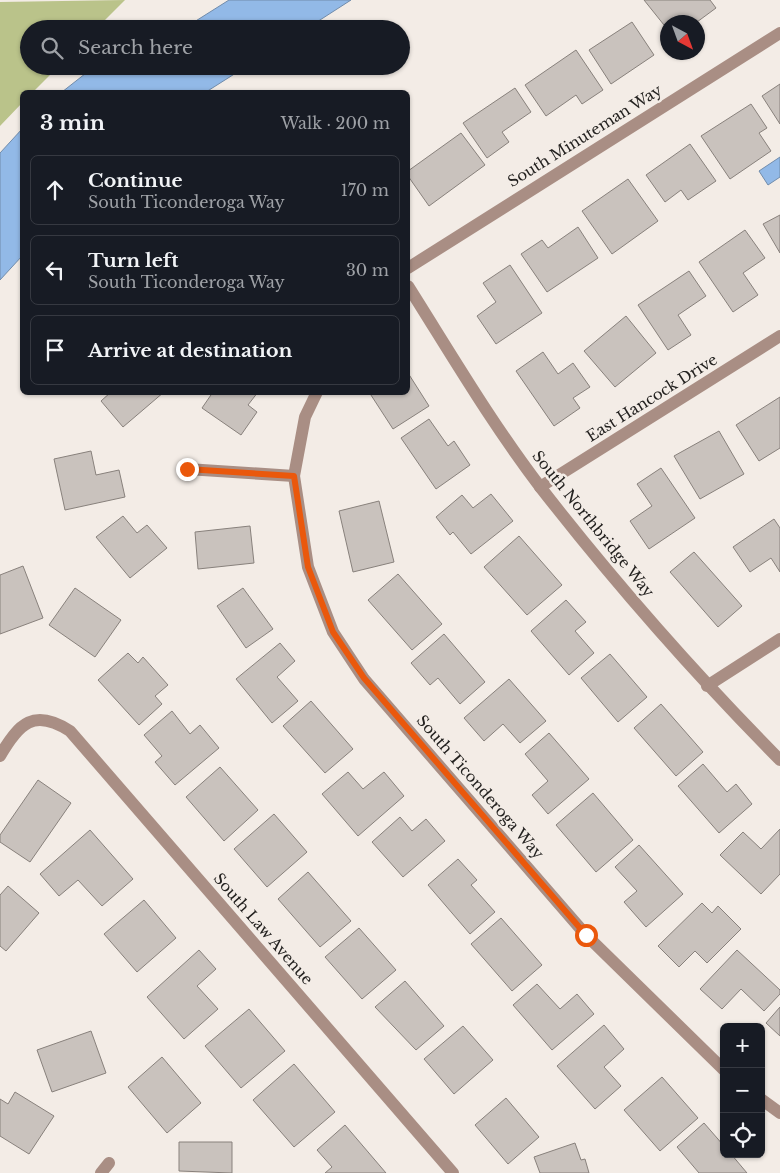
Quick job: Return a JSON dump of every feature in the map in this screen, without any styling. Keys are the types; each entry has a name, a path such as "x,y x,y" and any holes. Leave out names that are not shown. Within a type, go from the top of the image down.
{"street":[{"name":"South Minuteman Way","path":"410,267 780,32"},
{"name":"South Northbridge Way","path":"410,289 502,434 540,487 669,644 707,686 780,760"},
{"name":"East Hancock Drive","path":"540,487 780,336"},
{"name":"South Ticonderoga Way","path":"316,395 305,417 294,476 308,567 333,632 364,678 586,935 722,1068"},
{"path":"187,469 294,476"},
{"path":"707,686 780,640"},
{"name":"South Law Avenue","path":"0,756 14,733 26,723 41,719 56,722 70,731 453,1173"},
{"path":"765,1102 780,1113"}],"green space":[{"path":"125,0 105,20 20,20 20,75 50,75 35,90 20,90 20,105 0,126 0,2"}],"water":[{"path":"229,0 351,0 320,20 197,20"},
{"path":"84,75 233,75 209,90 65,90"},
{"path":"20,131 20,258 0,280 0,153"},
{"path":"780,157 780,177 768,185 759,171"}],"building":[{"path":"644,0 710,0 716,8 705,16 660,15 660,20"},
{"path":"632,22 654,55 611,84 589,50"},
{"path":"576,50 603,90 582,104 576,95 546,116 525,85"},
{"path":"780,84 780,124 762,96"},
{"path":"515,88 531,112 502,132 509,142 487,158 463,123"},
{"path":"751,104 767,128 759,133 771,151 730,179 701,136"},
{"path":"461,133 485,165 429,206 410,179 410,170"},
{"path":"690,144 716,181 688,200 681,190 665,202 646,175"},
{"path":"628,179 658,221 612,254 582,211"},
{"path":"780,215 780,253 763,224"},
{"path":"578,227 598,258 547,292 521,254 542,240 548,248"},
{"path":"745,230 765,258 743,273 758,295 733,312 699,262"},
{"path":"510,265 542,313 496,344 477,316 496,302 483,283"},
{"path":"689,271 706,296 678,315 691,335 668,350 638,305"},
{"path":"626,316 656,353 615,387 584,351"},
{"path":"543,352 558,374 573,363 590,387 573,398 580,408 554,426 516,371"},
{"path":"410,376 429,406 393,429 371,395 410,395"},
{"path":"108,395 160,395 123,427 101,401"},
{"path":"211,395 256,395 248,405 257,412 241,435 202,408"},
{"path":"780,397 780,448 759,461 736,425"},
{"path":"429,419 448,446 454,441 470,465 436,489 401,438"},
{"path":"719,431 744,474 700,499 674,456"},
{"path":"91,451 96,475 119,470 125,497 65,510 54,459"},
{"path":"661,468 695,518 649,549 630,521 652,506 637,484"},
{"path":"491,494 513,521 471,554 453,532 450,535 436,517 462,495 473,508"},
{"path":"379,501 394,562 353,572 339,511"},
{"path":"123,516 137,533 147,525 167,548 130,578 96,537"},
{"path":"774,519 780,528 780,572 771,558 750,572 733,547"},
{"path":"250,526 254,563 198,569 195,532"},
{"path":"519,536 562,585 527,615 484,567"},
{"path":"694,552 742,606 718,627 670,572"},
{"path":"23,566 43,618 0,634 0,575"},
{"path":"398,574 442,624 412,650 368,600"},
{"path":"75,588 121,620 95,657 49,625"},
{"path":"243,588 273,629 246,648 217,606"},
{"path":"566,600 586,622 575,631 594,653 569,675 531,631"},
{"path":"444,634 485,682 460,704 438,678 430,685 411,663"},
{"path":"280,643 295,661 277,677 298,701 272,723 236,679"},
{"path":"128,653 138,663 143,657 168,685 155,696 162,704 139,725 98,680"},
{"path":"610,654 647,697 618,722 581,678"},
{"path":"509,679 546,721 520,743 503,724 484,741 464,718"},
{"path":"311,701 353,749 325,773 283,726"},
{"path":"661,704 703,752 676,776 634,728"},
{"path":"172,711 190,734 200,725 219,748 175,785 155,762 162,756 144,735"},
{"path":"549,733 589,779 548,814 532,795 548,781 525,754"},
{"path":"703,764 727,792 736,784 752,804 719,833 678,786"},
{"path":"220,767 258,810 224,841 186,797"},
{"path":"348,772 363,789 384,772 404,796 358,836 322,794"},
{"path":"38,780 71,803 30,862 0,842 0,835"},
{"path":"593,793 633,840 596,872 556,825"},
{"path":"274,814 307,852 267,887 234,849"},
{"path":"400,817 412,831 426,819 445,841 403,877 372,842"},
{"path":"780,829 780,874 761,894 720,855 743,832 761,849"},
{"path":"90,830 133,879 102,906 78,880 59,896 40,874"},
{"path":"639,845 683,894 646,927 624,902 637,891 615,867"},
{"path":"458,859 477,880 471,885 495,912 470,934 428,885"},
{"path":"308,872 351,921 320,947 278,899"},
{"path":"8,886 39,913 6,951 0,946 0,895"},
{"path":"144,900 176,938 137,972 104,934"},
{"path":"702,903 712,913 718,906 741,929 707,963 695,951 679,967 658,946"},
{"path":"501,918 542,965 512,991 471,944"},
{"path":"359,928 396,970 362,999 325,957"},
{"path":"199,950 216,969 197,986 218,1009 184,1039 147,997"},
{"path":"737,950 780,990 780,994 764,1011 741,989 722,1009 700,989"},
{"path":"405,981 444,1026 416,1050 375,1007"},
{"path":"537,984 560,1009 577,994 594,1014 552,1050 513,1005"},
{"path":"780,1007 780,1036 766,1023"},
{"path":"249,1009 285,1051 241,1088 205,1046"},
{"path":"604,1025 624,1049 604,1067 621,1086 595,1109 557,1066"},
{"path":"463,1026 493,1060 454,1094 424,1059"},
{"path":"91,1031 106,1073 52,1092 37,1050"},
{"path":"162,1057 201,1103 167,1133 128,1087"},
{"path":"294,1064 335,1112 294,1147 253,1100"},
{"path":"662,1077 698,1118 660,1151 624,1110"},
{"path":"15,1092 54,1116 29,1154 0,1136 0,1099 8,1104"},
{"path":"506,1098 539,1137 508,1164 475,1125"},
{"path":"704,1123 720,1141 720,1158 734,1158 747,1173 699,1173 677,1147"},
{"path":"345,1125 386,1173 325,1173 332,1167 317,1150"},
{"path":"179,1142 232,1142 232,1173 179,1171"},
{"path":"575,1143 581,1160 585,1159 589,1173 540,1173 534,1157"}],"route":[{"path":"187,469 294,476 308,567 333,632 364,678 586,935"}]}
